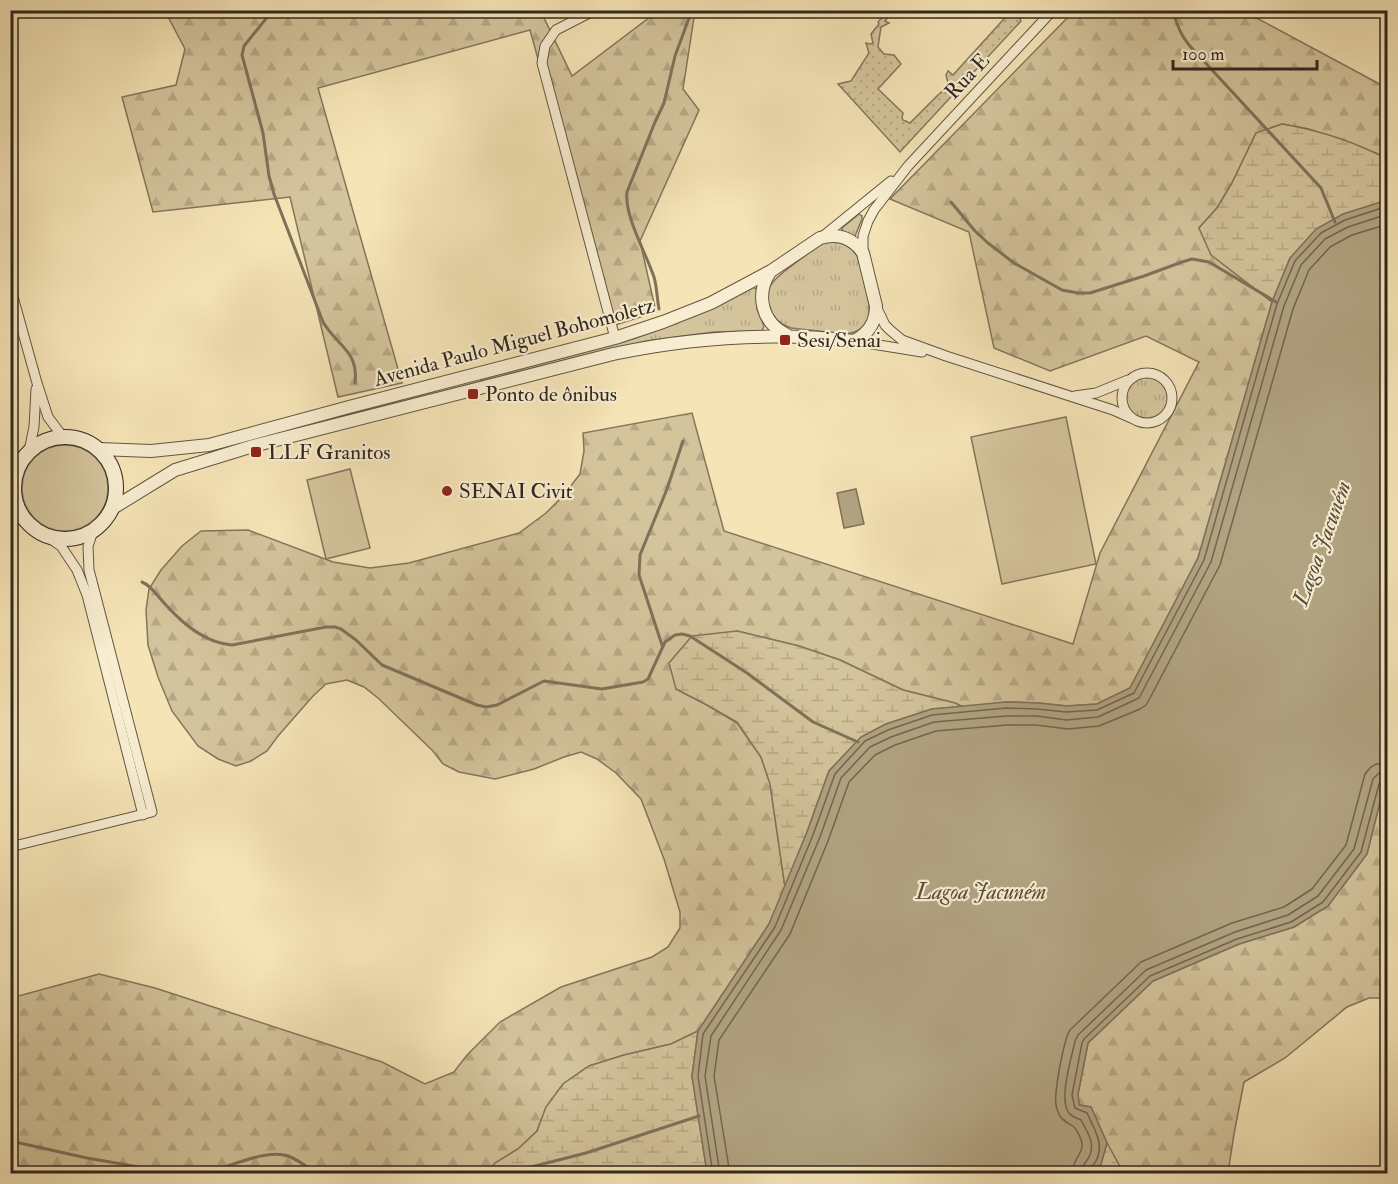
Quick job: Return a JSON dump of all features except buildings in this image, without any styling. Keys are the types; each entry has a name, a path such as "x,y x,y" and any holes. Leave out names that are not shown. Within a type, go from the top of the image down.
{"main road":[{"path":"63,436 82,440 99,449 109,460 115,473 117,491 113,508 105,521 81,537 55,538 43,534 28,524 19,511 14,496 15,470 29,451 48,439 63,436"},
{"path":"10,522 28,524"}],"street":[{"path":"595,10 556,30 545,46 542,63 615,338"},
{"name":"Rua E","path":"862,253 863,236 868,221 908,166 1053,10"},
{"name":"Rua E","path":"820,238 908,166"},
{"path":"820,238 833,235 846,238 856,244 862,253"},
{"name":"Avenida Paulo Miguel Bohomoletz","path":"99,449 151,452 209,445 615,338 711,303 771,271 820,238"},
{"name":"Avenida Paulo Miguel Bohomoletz","path":"862,253 876,306 885,325 902,340 1131,418"},
{"path":"771,271 766,278 762,292 763,307 772,325 788,336"},
{"path":"10,286 36,383 48,417 63,436"},
{"path":"854,341 871,327 876,306"},
{"name":"Avenida Paulo Miguel Bohomoletz","path":"113,508 175,470 219,456 637,349 694,340 788,336 854,341 946,356"},
{"path":"1149,373 1161,377 1171,391 1170,408 1163,417 1153,423 1141,423 1131,418 1124,409 1122,397 1125,386 1133,378 1149,373"},
{"name":"Avenida Paulo Miguel Bohomoletz","path":"1070,396 1096,393 1133,378"},
{"path":"29,451 34,427 36,383"},
{"path":"93,531 88,546 89,570 148,814"},
{"path":"43,534 61,546 77,570 87,596 148,814"},
{"path":"10,847 148,814"}],"green space":[{"path":"1012,10 1017,11 1021,21 900,152 838,84 851,81 869,53 866,43 873,43 871,34 885,14 888,17 885,21 889,23 881,27 878,47 884,54 894,55 901,64 878,89 903,113 903,120 910,123 946,88 948,71 953,75"},
{"path":"165,11 538,11 544,18 572,76 658,11 695,11 683,89 699,110 640,241 656,312 612,326 530,30 318,88 402,383 338,397 290,197 153,212 122,97 176,85 185,49"},
{"path":"1074,11 1246,11 1387,88 1387,159 1309,129 1282,124 1256,133 1217,208 1199,228 1212,255 1272,302 1198,558 1130,688 1097,704 1067,706 1006,702 963,707 903,690 840,660 799,646 737,631 676,689 737,723 761,757 770,784 785,887 769,924 698,1031 671,1044 589,1066 563,1084 546,1107 537,1131 518,1149 495,1163 486,1173 11,1174 11,998 99,974 155,988 382,1062 425,1084 454,1072 467,1055 500,1022 561,987 652,957 668,947 680,928 680,912 664,859 641,799 616,773 597,759 581,752 534,769 495,779 459,772 443,764 433,751 378,698 364,687 347,680 326,684 313,696 267,751 251,761 236,766 218,759 198,746 172,711 158,677 148,645 146,610 149,589 161,570 182,546 201,531 248,530 333,562 370,568 409,563 519,533 546,513 580,474 584,451 583,433 692,413 724,531 1073,644 1100,553 1199,362 1146,336 1050,371 994,348 969,232 890,199"},
{"path":"1282,124 1336,137 1387,159 1387,199 1290,258 1272,302 1211,255 1199,228 1217,208 1232,183 1256,133"},
{"path":"859,214 862,219 855,236 843,232 842,228"},
{"path":"826,242 845,243 853,249 868,297 867,321 863,327 845,334 791,328 774,317 768,302 769,288 772,283"},
{"path":"753,287 757,290 757,309 764,326 762,331 714,332 646,341 481,382 481,379 623,342 690,317"},
{"path":"1147,376 1155,377 1163,382 1168,390 1168,406 1163,414 1155,419 1147,420 1139,419 1131,414 1126,406 1125,398 1126,390 1131,382 1139,377"},
{"path":"1066,417 1096,564 1002,584 971,437"},
{"path":"65,445 89,452 101,464 108,488 101,512 89,524 65,531 41,524 29,512 22,488 29,464 41,452"},
{"path":"350,469 370,548 326,559 307,480"},
{"path":"737,631 799,646 840,660 903,690 963,707 932,709 886,724 861,737 829,771 785,887 770,784 761,757 737,722 676,689 669,663 692,636"},
{"path":"1387,774 1387,998 1369,998 1347,1007 1285,1058 1244,1082 1228,1173 1123,1173 1091,1107 1079,1105 1078,1094 1088,1043 1153,981 1239,944 1294,927 1328,906 1367,854"},
{"path":"698,1031 692,1076 707,1173 486,1174 495,1163 518,1149 537,1131 546,1107 563,1084 589,1066 671,1044"},
{"path":"1107,1143 1123,1173 1092,1174 1101,1164"}],"water":[{"name":"Lagoa Jacuném","path":"1387,199 1387,774 1367,854 1328,906 1294,927 1239,944 1153,981 1088,1043 1078,1094 1079,1105 1091,1107 1107,1143 1101,1164 1092,1173 707,1173 692,1076 698,1031 769,924 829,771 861,737 886,724 932,709 1006,702 1067,706 1097,704 1130,688 1198,558 1272,302 1290,258 1316,229 1343,214"},
{"path":"856,489 864,524 844,528 837,493"}],"waterway":[{"path":"273,10 244,46 242,55 263,133 274,194 323,322 346,349 354,363 355,383"},
{"path":"659,309 654,277 632,223 627,192 664,103 675,56 692,10"},
{"path":"1173,10 1179,29 1189,45 1321,188 1335,222"},
{"path":"951,202 988,243 1014,263 1062,290 1090,293 1192,259 1209,262 1276,302"},
{"path":"662,645 639,575 640,555 667,489 683,441"},
{"path":"142,582 152,589 187,625 213,641 232,645 335,627 356,640 382,665 486,707 497,705 544,681 602,689 643,682 648,679 665,642 675,635 682,634 690,636 747,673 813,722 858,742"},
{"name":"Lagoa Jacuném","path":"513,1174 699,1116"},
{"name":"Lagoa Jacuném","path":"10,1143 15,1142 87,1158 179,1174"},
{"name":"Lagoa Jacuném","path":"201,1174 257,1157 279,1154 296,1160 317,1174"}],"place":[{"name":"Sesi/Senai","path":"785,340"},
{"name":"Ponto de ônibus","path":"473,394"},
{"name":"LLF Granitos","path":"256,452"},
{"name":"SENAI Civit","path":"447,491"}]}
